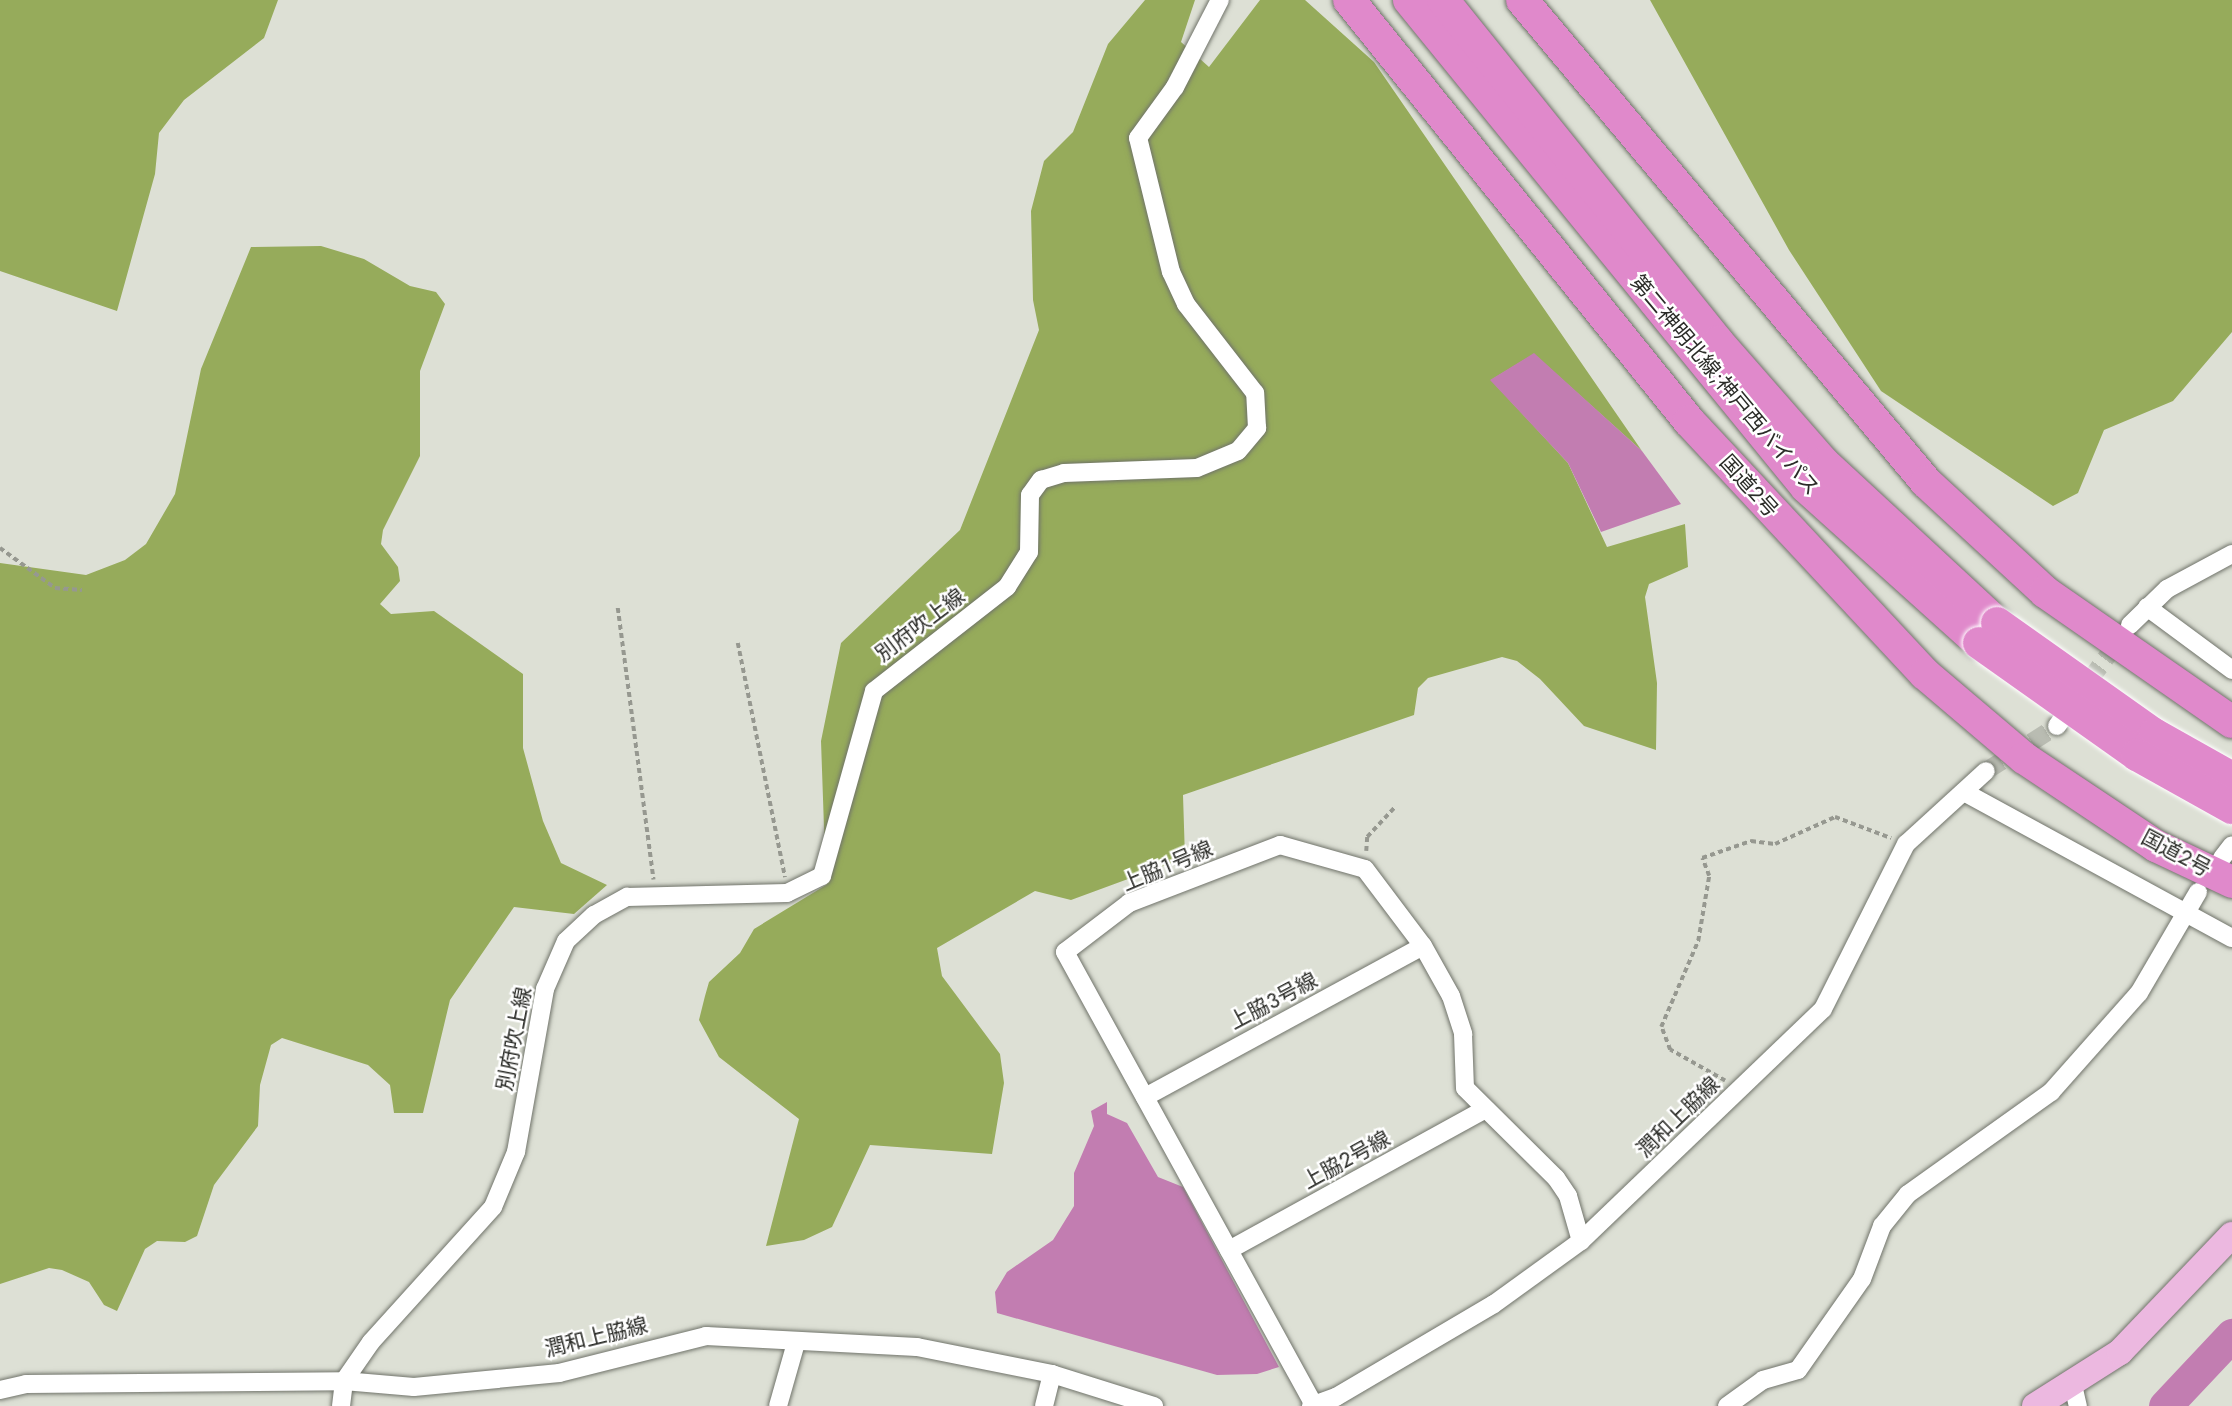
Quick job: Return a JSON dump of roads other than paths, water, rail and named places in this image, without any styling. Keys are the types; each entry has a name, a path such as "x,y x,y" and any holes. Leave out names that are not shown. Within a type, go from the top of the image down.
{"highway":[{"name":"国道2号","path":"1349,0 1689,421 1926,674 2024,758 2156,846 2229,862"},
{"name":"第二神明北線;神戸西バイパス","path":"1409,0 1806,487 2137,755 2232,808"},
{"name":"第二神明北線;神戸西バイパス","path":"1443,0 1815,453 1988,633 2232,778"},
{"path":"1522,0 1926,482 2045,592 2232,722"}],"main road":[{"path":"2035,1406 2075,1396 2141,1333 2232,1236"}],"street":[{"name":"別府吹上線","path":"344,1381 371,1342 493,1207 516,1152 545,989 566,941 594,915 627,897 787,893 822,876 874,691 1007,587 1029,552 1030,495 1041,480 1064,473 1197,468 1238,451 1257,428 1255,393 1186,304 1171,272 1138,138 1175,87 1220,0"},
{"path":"2130,625 2147,607 2189,573 2232,554"},
{"path":"2147,607 2232,670"},
{"path":"2057,726 2089,681"},
{"name":"潤和上脇線","path":"1323,1403 1494,1304 1581,1241 1740,1090 1823,1009 1906,844 1986,771"},
{"path":"1964,792 2232,938"},
{"name":"上脇１号線","path":"1323,1403 1229,1250 1065,952 1129,904 1280,845 1365,869 1423,946"},
{"path":"1727,1406 1763,1380 1798,1370 1863,1279 1882,1226 1908,1194 2051,1092 2139,993 2198,892"},
{"path":"1423,946 1451,996 1463,1034 1465,1088 1556,1178 1568,1195 1581,1241"},
{"name":"上脇３号線","path":"1145,1097 1423,946"},
{"name":"上脇２号線","path":"1229,1250 1485,1109"},
{"name":"潤和上脇線","path":"0,1390 26,1384 344,1381 414,1387 559,1373 706,1336 796,1343 917,1347 1052,1374 1154,1406"},
{"path":"778,1406 796,1343"},
{"path":"1044,1406 1052,1374"},
{"path":"341,1406 344,1381"}],"waterway":[{"path":"2165,1406 2232,1335"}],"tunnel":[{"path":"2089,681 2122,636"},
{"path":"1986,771 2057,726"}]}
